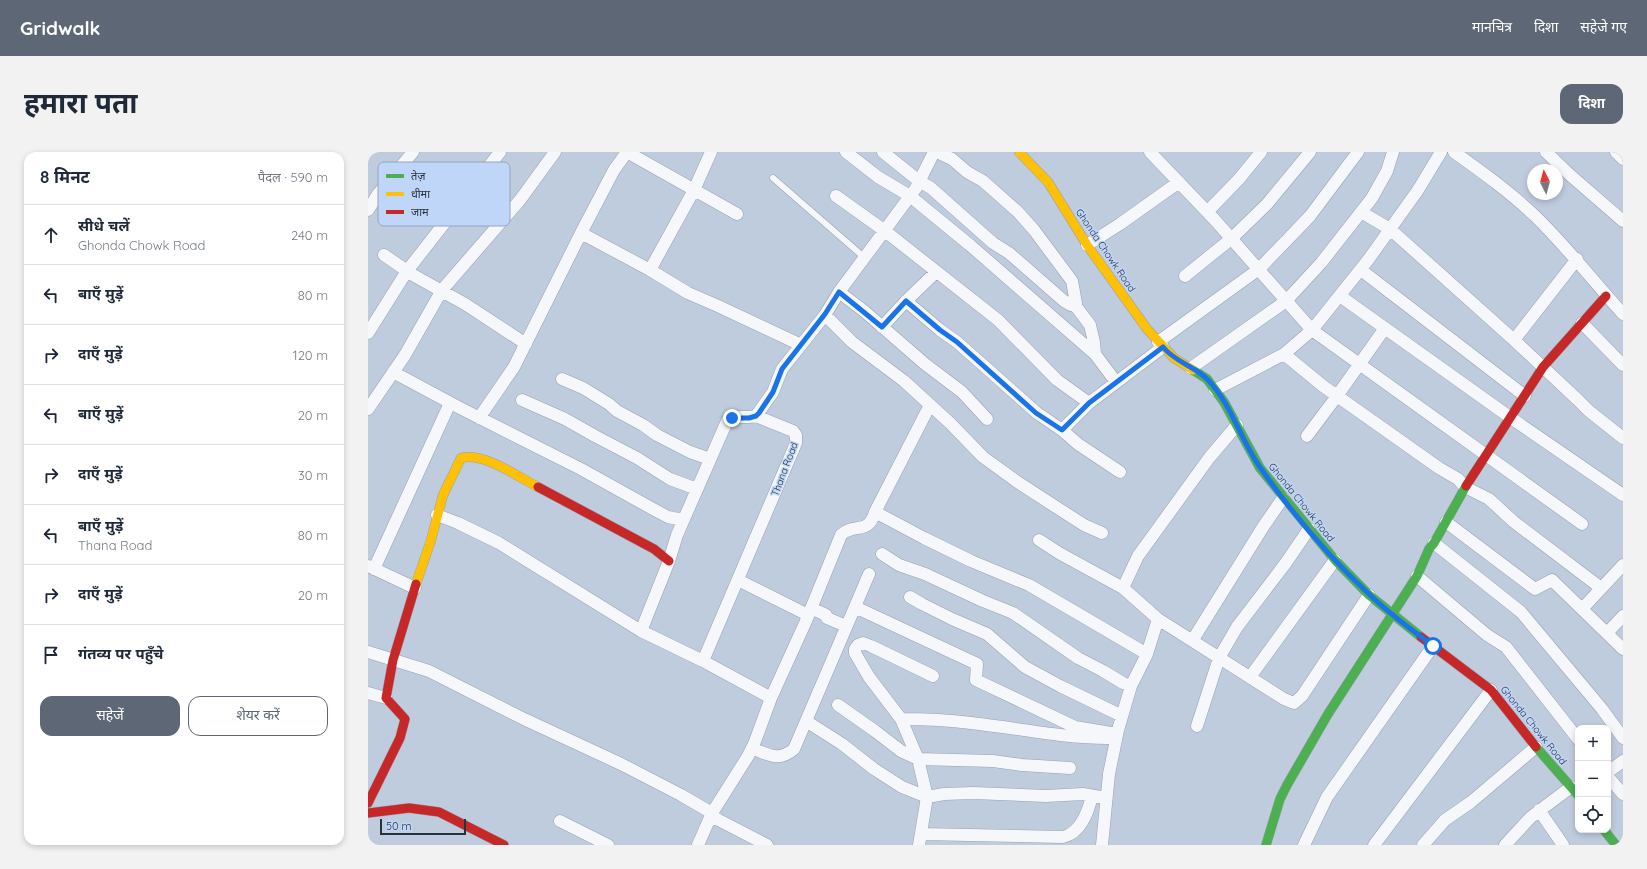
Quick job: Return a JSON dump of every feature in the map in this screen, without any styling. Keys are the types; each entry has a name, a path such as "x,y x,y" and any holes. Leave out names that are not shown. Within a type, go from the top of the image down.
{"street":[{"path":"405,162 413,152"},
{"path":"492,162 500,152"},
{"path":"510,212 556,152"},
{"path":"479,418 514,366 614,170 627,152 736,214"},
{"path":"650,270 694,190 711,152"},
{"path":"846,152 878,176 910,196 971,246 1095,354 1116,382"},
{"path":"883,152 919,181 931,188 993,243 1009,253 1047,287 1069,304 1074,304 1090,325 1095,354"},
{"path":"641,631 669,561 683,520 727,421 736,417 749,418 756,416 773,392 782,369 825,314 839,292 910,196 936,152 952,159 966,172 983,181 1018,212 1034,230 1072,281 1076,298 1076,303 1074,304"},
{"path":"1150,152 1259,269 1312,330 1582,524"},
{"path":"1207,212 1239,179 1261,152"},
{"path":"1185,276 1231,239 1267,204 1310,152"},
{"path":"1062,430 1089,403 1160,344 1259,269 1310,216 1358,152"},
{"path":"1191,368 1286,301 1321,263 1372,198 1387,171 1393,152"},
{"path":"1215,390 1284,354 1312,330 1361,270 1418,190 1441,152"},
{"path":"1454,152 1510,193 1536,217 1577,259 1606,296 1623,314"},
{"path":"1546,152 1623,221"},
{"path":"1616,152 1623,158"},
{"name":"Ghonda Chowk Road","path":"1026,154 1048,182 1087,245 1147,329 1174,358 1207,379 1224,402 1260,468 1335,560 1370,595 1490,690 1536,748 1574,791"},
{"path":"1087,245 1120,224 1179,182"},
{"path":"368,210 378,194"},
{"path":"836,196 885,231 998,320 1057,380 1089,403"},
{"path":"1361,212 1390,229 1514,340 1589,411 1623,438"},
{"path":"368,333 371,320 442,226"},
{"path":"368,409 405,354 442,290 497,226"},
{"path":"581,233 650,270 688,293 801,345"},
{"path":"384,255 407,271 442,290 526,344"},
{"path":"1514,340 1577,259"},
{"path":"1361,270 1525,396"},
{"path":"882,327 936,272"},
{"path":"839,292 924,364 962,392 987,419"},
{"path":"1340,296 1511,418 1623,495"},
{"path":"1266,845 1280,799 1287,785 1328,714 1417,576 1429,549 1434,543 1465,487 1543,367 1606,296"},
{"path":"906,301 940,330 957,342 1036,413 1062,430 1078,444 1120,472"},
{"path":"825,314 852,342 904,381 983,457 1084,525 1102,533"},
{"path":"1582,323 1623,365"},
{"path":"1307,436 1338,396 1385,328"},
{"path":"1284,354 1302,370 1338,396 1439,468 1458,479 1465,487 1489,499 1514,522 1601,588"},
{"path":"393,372 479,418 581,468 663,514 683,520"},
{"path":"562,379 584,388 617,411 643,425 657,435 690,452 710,459"},
{"path":"522,400 565,419 637,458 670,479 696,489"},
{"path":"415,588 371,567 450,403"},
{"path":"698,845 711,815 752,748 771,698 810,611 841,535 844,532 870,524 930,405"},
{"name":"Thana Road","path":"703,661 796,443 796,435 793,431 756,416"},
{"path":"1123,588 1138,556 1210,458 1237,425"},
{"path":"386,698 393,660 404,620 431,540 443,495 461,458 482,459 496,465 654,549 669,561"},
{"path":"1192,641 1263,527 1283,498"},
{"path":"875,512 970,561 1029,585 1147,654"},
{"path":"437,515 458,523 499,543 641,631 703,661 771,698"},
{"path":"1446,522 1535,589 1552,580 1623,649"},
{"path":"1197,726 1219,658 1237,627 1285,564 1309,529"},
{"path":"1039,540 1059,553 1123,588 1158,619 1289,702 1294,703 1298,700 1370,595"},
{"path":"1434,543 1521,612 1602,709 1623,738"},
{"path":"882,554 899,565 925,574 982,601 1013,613 1063,649 1131,686"},
{"path":"1250,677 1335,560"},
{"path":"1582,608 1623,565"},
{"path":"752,748 770,756 779,757 787,755 794,749 869,574"},
{"path":"1417,576 1487,635 1506,647 1575,736"},
{"path":"738,580 810,611 826,615 826,618 846,626"},
{"path":"910,597 952,619 987,634 1026,667 1060,686 1122,716"},
{"path":"855,607 977,664 976,680 1075,727 1117,736"},
{"path":"1607,633 1623,616"},
{"path":"1102,845 1109,774 1117,736 1131,686 1147,654 1158,619"},
{"path":"933,676 863,643 858,645 855,649 855,653 870,677 901,720 918,759 927,797 920,839 1070,836 1086,816 1092,796"},
{"path":"1304,845 1327,797 1433,646"},
{"path":"368,652 429,671 524,719 621,764 681,795 711,815 767,845"},
{"path":"1374,845 1490,690"},
{"path":"368,693 386,698 405,719 400,738 368,803"},
{"path":"838,705 862,723 876,731 901,751 918,759 993,761 1022,765 1070,768"},
{"path":"901,720 932,719 1089,738 1117,736"},
{"path":"806,721 842,744 874,770 902,787 927,797 944,794 973,793 1046,796 1083,794 1106,798"},
{"path":"1423,845 1445,820 1471,802 1536,748"},
{"path":"1611,770 1623,761"},
{"path":"1611,780 1623,794"},
{"path":"1505,845 1539,810 1574,791"},
{"path":"368,813 409,808 439,812 504,845"},
{"path":"1539,810 1563,845"},
{"path":"560,821 608,845"},
{"path":"1606,833 1616,845"}],"lane":[{"path":"773,178 865,258"}],"traffic: fast":[{"path":"1193,370 1207,379 1224,402 1260,468 1335,560 1369,595 1421,637"},
{"path":"1266,845 1280,799 1287,785 1328,714 1417,576 1429,549 1434,543 1466,486"},
{"path":"1536,747 1575,792"},
{"path":"1606,833 1616,845"}],"traffic: slow":[{"path":"1019,152 1048,182 1087,245 1147,329 1174,358 1193,370"},
{"path":"416,584 431,540 443,495 461,458 470,457 501,466 538,487"}],"traffic: jam":[{"path":"1466,486 1543,367 1606,296"},
{"path":"538,487 654,549 669,561"},
{"path":"368,803 400,738 405,719 386,698 393,660 416,584"},
{"path":"1421,637 1491,690 1536,747"},
{"path":"368,813 409,808 439,812 504,845"}],"route":[{"path":"732,418 749,418 756,416 759,413 773,392 782,369 825,314 839,292 882,327 906,301 940,330 957,342 1036,413 1062,430 1089,403 1163,347 1174,358 1207,379 1224,402 1260,468 1335,560 1370,595 1433,646"}]}
